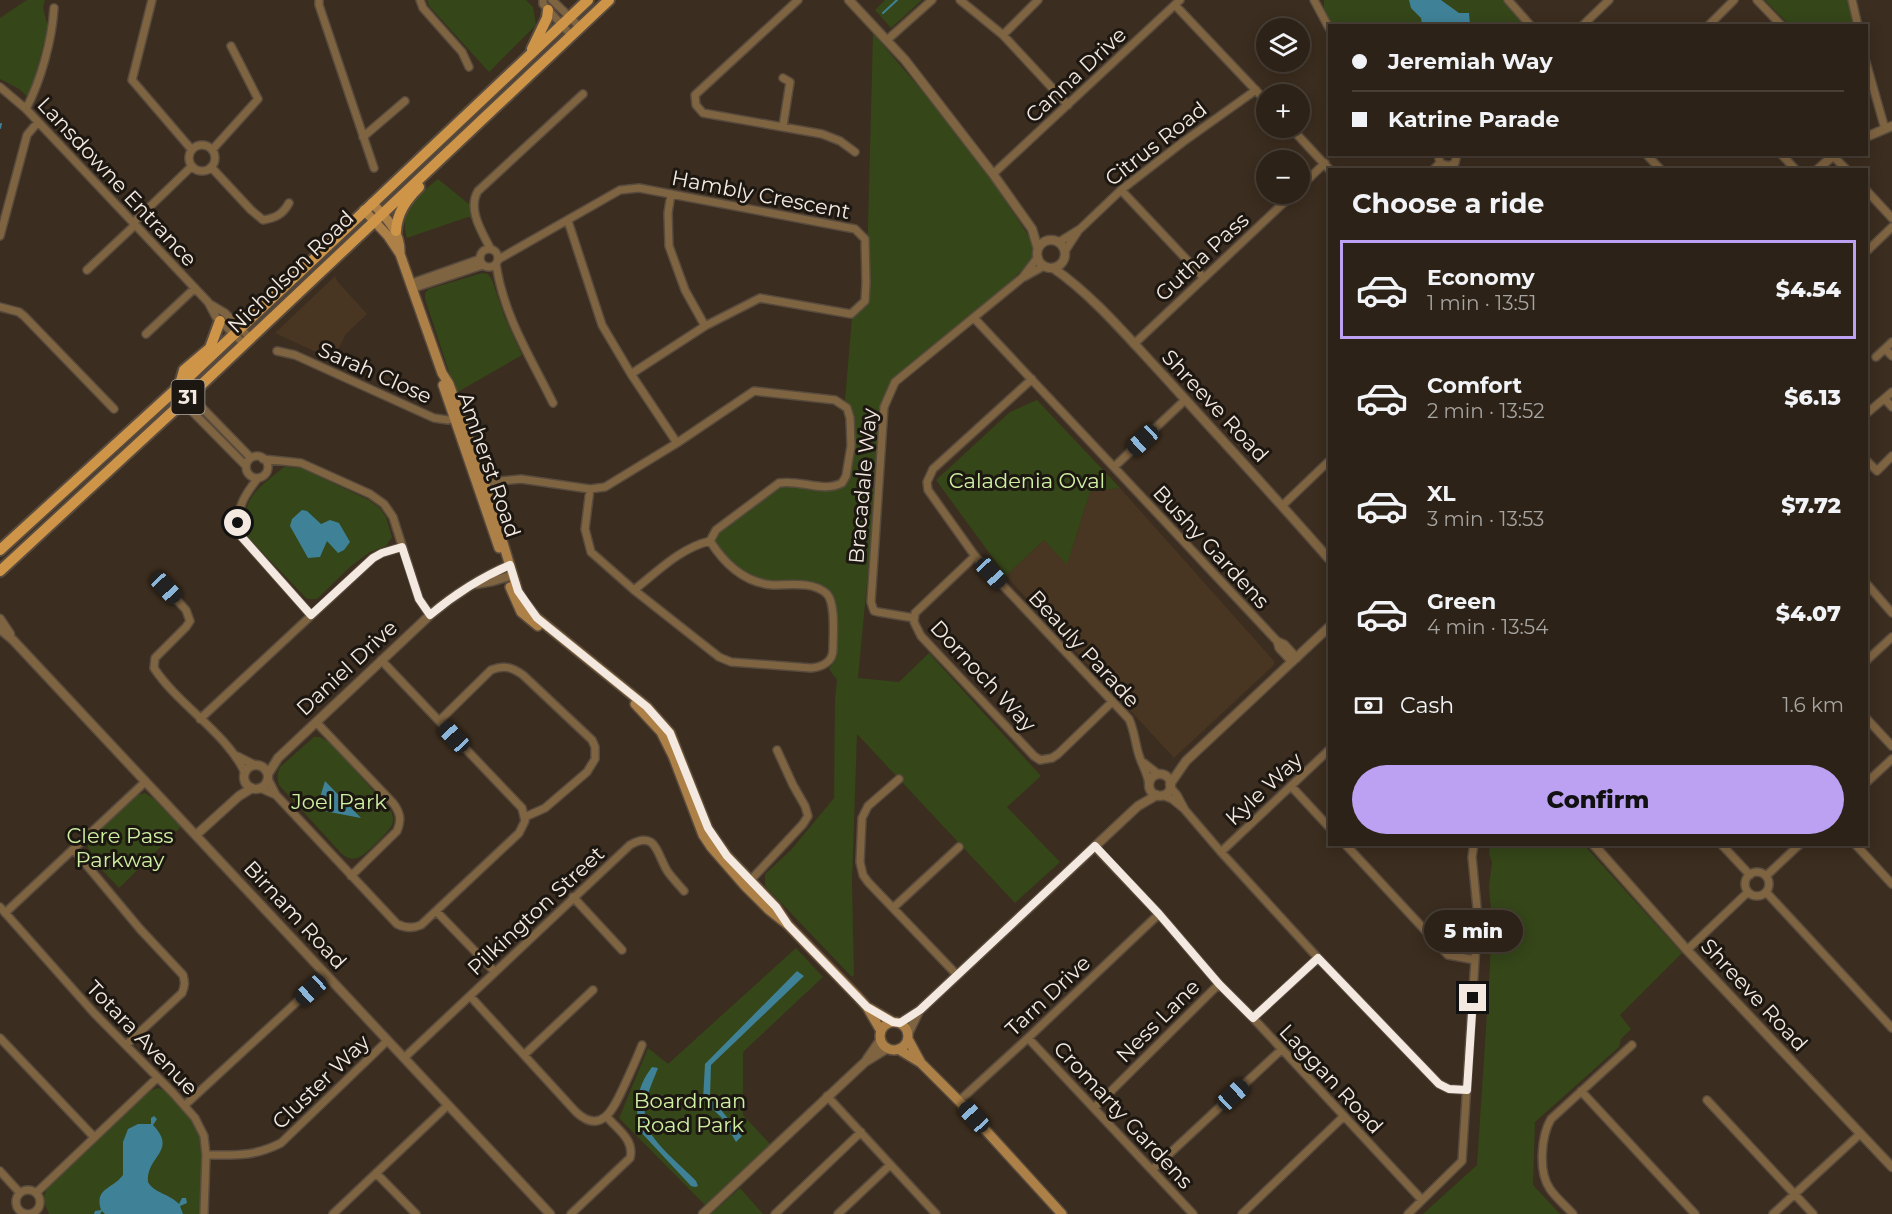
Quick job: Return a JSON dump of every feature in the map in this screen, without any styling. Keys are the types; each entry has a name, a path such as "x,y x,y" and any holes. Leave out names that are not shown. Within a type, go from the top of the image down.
{"main road":[{"name":"Nicholson Road","path":"0,550 237,331 588,0"},
{"name":"Nicholson Road","path":"0,571 609,0"},
{"path":"529,55 547,18 548,3"},
{"path":"396,231 396,222 403,206 411,195 446,161 453,146"},
{"name":"Amherst Road","path":"368,207 396,231 401,242 400,254"},
{"name":"Amherst Road","path":"378,217 400,254 413,285 442,374 443,385 482,487 508,571 518,591 537,618 647,707 670,733 708,828 727,856 748,884 776,907 788,925 867,1007 881,1035"},
{"path":"176,388 184,370 210,348 220,321"},
{"path":"0,578 82,502 86,492"},
{"name":"Amherst Road","path":"867,1007 897,1023"},
{"path":"921,1063 893,1049 881,1035 886,1025 897,1023 904,1026 921,1063 959,1101 1062,1214"},
{"path":"893,1049 904,1046 908,1037"}],"street":[{"path":"152,0 132,81 192,150"},
{"path":"319,0 374,168"},
{"path":"420,0 423,8 462,52 469,67"},
{"path":"798,0 695,95 696,105 703,113 822,134 840,141 855,152"},
{"name":"Shreeve Road","path":"849,0 905,60 993,174 1032,229 1038,253 1049,267 1071,280 1134,344 1328,558"},
{"path":"887,40 932,0"},
{"path":"960,0 1003,35 1068,105"},
{"path":"1003,35 1038,0"},
{"path":"1314,0 1328,26"},
{"path":"1508,0 1529,24"},
{"path":"1584,24 1609,0"},
{"path":"1710,24 1734,0"},
{"path":"1757,0 1780,24"},
{"path":"1852,0 1858,24"},
{"path":"1178,2 1256,90"},
{"name":"Canna Drive","path":"993,174 1178,2"},
{"path":"548,3 570,17 575,31"},
{"path":"548,3 561,25 575,31"},
{"path":"26,109 36,91 53,24 54,8"},
{"path":"212,150 258,99 231,46"},
{"path":"1868,68 1889,128 1868,136"},
{"path":"783,78 790,82 783,126"},
{"name":"Lansdowne Entrance","path":"0,87 26,109 195,288 220,321 237,331"},
{"name":"Citrus Road","path":"1059,242 1080,229 1121,190 1183,142 1256,90"},
{"path":"553,403 512,322 473,206 478,191 583,94"},
{"path":"363,137 405,101"},
{"path":"0,236 27,135 38,122"},
{"path":"1301,138 1329,168"},
{"path":"200,146 212,150 215,158 212,167 199,171 192,166 189,158 192,150 200,146"},
{"path":"1438,156 1440,163"},
{"path":"1455,163 1457,156"},
{"path":"1648,156 1659,168"},
{"path":"1783,156 1794,168"},
{"path":"1819,168 1833,156"},
{"path":"1835,156 1845,168"},
{"path":"1310,177 1325,163"},
{"path":"1440,163 1449,166 1455,163"},
{"path":"1435,168 1440,163"},
{"path":"1455,163 1459,168"},
{"path":"87,270 192,166"},
{"path":"212,167 263,220 274,218 284,212 289,203"},
{"name":"Hambly Crescent","path":"413,285 520,246 620,190 639,188 855,229 865,239 865,301 851,314 759,298 705,326 631,374"},
{"path":"1121,190 1204,278"},
{"path":"1868,192 1892,218"},
{"path":"671,194 668,213 669,246 685,290 705,326"},
{"name":"Gutha Pass","path":"1134,344 1282,204"},
{"path":"568,220 602,325 631,374 677,443"},
{"path":"1868,250 1892,227"},
{"name":"Shreeve Road","path":"1032,229 1049,240 1059,242"},
{"name":"Citrus Road","path":"1065,251 1080,229"},
{"path":"1038,253 1045,241 1049,240"},
{"path":"1059,242 1065,251"},
{"name":"Shreeve Road","path":"1065,251 1064,261 1071,280"},
{"name":"Bracadale Way","path":"914,618 878,612 874,610 871,602 884,407 895,382 1022,278 1038,253"},
{"path":"1049,267 1061,265 1064,261"},
{"name":"Bracadale Way","path":"1022,278 1049,267"},
{"path":"146,334 195,288"},
{"name":"Lansdowne Entrance","path":"208,303 225,313 247,341"},
{"path":"0,307 19,312 24,316 114,409"},
{"name":"Bushy Gardens","path":"974,318 1277,641 1279,648 1294,660"},
{"path":"1876,357 1892,342"},
{"path":"1885,349 1892,356"},
{"name":"Sarah Close","path":"277,351 295,355 434,418 443,420 457,418"},
{"name":"Beauly Parade","path":"1032,379 933,469 927,482 928,490 975,556 1129,719 1135,734 1138,754 1147,772 1149,786"},
{"path":"176,388 246,466 250,475 249,490"},
{"path":"482,487 520,479 591,489 605,487 677,443 754,391 835,400 847,408 850,418 851,446 846,476 842,483 830,486 789,481 779,483 716,530 710,541"},
{"path":"1868,412 1892,392"},
{"path":"186,399 251,458 301,463 370,494 384,504 393,516 419,599 430,615"},
{"path":"1885,399 1892,406"},
{"path":"1114,467 1185,400"},
{"path":"1868,462 1877,471 1892,456"},
{"path":"246,466 251,458"},
{"path":"263,459 268,469"},
{"path":"284,460 258,478 239,506 240,535 311,615"},
{"path":"1282,506 1328,462"},
{"path":"250,475 258,478"},
{"path":"591,489 585,529 591,552 634,591 719,657 726,660 811,668 820,667 828,661 833,653 833,609 828,595 815,587 770,585 742,576 718,554 710,541"},
{"path":"634,591 695,544 710,541"},
{"path":"200,719 373,558 402,547"},
{"name":"Dornoch Way","path":"975,556 918,610 914,618 921,636 1040,760 1046,760 1058,754 1112,702"},
{"name":"Daniel Drive","path":"251,783 264,786 279,758 381,660 454,595 470,585 493,582 508,571"},
{"path":"1868,585 1892,613"},
{"path":"166,588 186,610 190,621 155,658 154,668 235,754 251,783 276,795"},
{"name":"Birnam Road","path":"0,619 13,639 145,782 550,1214"},
{"path":"897,1023 920,1010 1138,806 1167,792 1186,761 1328,628"},
{"name":"Birnam Road","path":"0,629 13,639"},
{"path":"1868,659 1892,637"},
{"path":"235,754 266,770 276,795 397,924 404,928 415,928 421,925 521,830 525,817 522,808 381,660"},
{"path":"439,721 487,674 504,667 515,669 523,675 587,735 595,747 596,753 592,765 545,808 525,817"},
{"path":"1868,720 1892,746"},
{"path":"316,722 393,803 399,813 400,823 397,831 351,876"},
{"path":"748,884 808,816 777,750"},
{"name":"Kyle Way","path":"1221,852 1328,751"},
{"name":"Daniel Drive","path":"251,783 247,770 279,758"},
{"path":"1868,781 1892,759"},
{"path":"1138,806 1152,778 1186,761"},
{"path":"1142,762 1167,777 1185,810"},
{"path":"899,779 868,806 861,823 860,862 863,875 957,975"},
{"path":"3,910 74,850 145,782"},
{"name":"Daniel Drive","path":"196,835 251,783"},
{"path":"1149,786 1159,795 1172,799 1185,810 1318,958 1439,1084 1449,1089 1467,1090"},
{"path":"1291,786 1328,826"},
{"name":"Pilkington Street","path":"405,1058 630,844 646,839 653,843 669,874 684,891"},
{"name":"Laggan Road","path":"1095,846 1159,914 1219,984 1422,1200"},
{"path":"1347,846 1448,955 1475,960"},
{"path":"1408,1214 1462,1161 1477,908 1472,857 1474,846"},
{"name":"Shreeve Road","path":"1595,846 1687,950 1892,1167"},
{"path":"1724,846 1750,875"},
{"path":"1766,876 1798,846"},
{"path":"1857,846 1892,884"},
{"path":"893,908 959,847"},
{"path":"74,850 140,929 183,975 185,984 182,993 126,1045"},
{"path":"1758,872 1766,876 1769,883 1766,892 1757,896 1748,892 1746,883 1750,875 1758,872"},
{"path":"1687,950 1748,892"},
{"path":"1766,892 1892,1028"},
{"path":"573,897 622,950"},
{"name":"Totara Avenue","path":"3,910 94,1013 195,1118 204,1136 206,1155 204,1214"},
{"path":"436,911 495,972"},
{"name":"Tarn Drive","path":"959,1101 1159,914"},
{"path":"1253,1018 1318,958"},
{"path":"184,1105 326,975"},
{"name":"Ness Lane","path":"1094,1108 1219,984"},
{"path":"524,1055 593,990"},
{"path":"470,996 581,1117 597,1121 607,1117 613,1110 642,1045"},
{"path":"908,1037 920,1010"},
{"path":"865,1062 881,1035"},
{"path":"0,1038 94,1137"},
{"name":"Cromarty Gardens","path":"1028,1038 1193,1214"},
{"name":"Cluster Way","path":"206,1155 245,1155 264,1152 281,1143 387,1041"},
{"path":"1574,1214 1550,1190 1544,1178 1544,1137 1551,1119 1632,1045"},
{"path":"703,1214 865,1062 893,1049"},
{"path":"1153,1169 1281,1050"},
{"path":"36,1192 157,1078"},
{"path":"1581,1091 1695,1214"},
{"path":"827,1096 936,1214"},
{"path":"1707,1100 1813,1214"},
{"path":"333,1214 448,1105"},
{"path":"1242,1214 1344,1116"},
{"path":"572,1214 630,1158 631,1148 628,1141 607,1117"},
{"path":"775,1214 861,1132"},
{"path":"1773,1214 1860,1134"},
{"path":"838,1214 890,1165"},
{"path":"0,1171 20,1192"},
{"path":"376,1173 416,1214"},
{"path":"30,1189 36,1192 41,1203 39,1212 29,1214 16,1212 16,1201 20,1192 30,1189"}],"shaded area":[{"path":"335,276 367,314 346,334 333,360 275,333"},
{"path":"1120,488 1274,661 1274,665 1174,758 1006,576 1044,540 1067,564 1090,492"}],"green space":[{"path":"27,0 45,0 43,7 48,28 29,98 19,89 0,79 0,18"},
{"path":"427,0 526,0 533,7 536,25 489,72 429,6"},
{"path":"885,0 922,0 891,28 875,10"},
{"path":"1324,0 1503,0 1526,24 1332,24 1324,11"},
{"path":"1765,0 1848,0 1853,24 1788,24"},
{"path":"873,33 946,119 997,188 1032,241 1034,252 1031,261 977,312 892,381 884,404 858,678 899,682 929,653 1041,776 1007,807 1060,862 1015,903 857,734 852,881 854,975 852,977 765,886 765,874 791,850 834,798 837,680 829,669 836,657 834,609 829,595 815,586 769,583 743,575 719,553 712,541 720,527 779,487 791,485 833,490 844,486 847,477 851,418 845,401 852,317 866,303"},
{"path":"438,179 474,208 477,218 468,217 407,238 405,219 408,211 417,197"},
{"path":"482,273 488,274 492,280 505,318 522,355 456,393 425,293 429,289"},
{"name":"Caladenia Oval","path":"1037,400 1120,488 1090,492 1067,565 1044,540 1006,576 936,480 1010,412"},
{"path":"284,467 301,468 369,500 380,508 386,517 392,537 386,546 370,552 351,566 317,599 307,599 246,535 246,511 253,495"},
{"name":"Joel Park","path":"314,737 320,737 332,744 392,813 393,821 390,828 360,857 350,858 342,854 279,785 280,767"},
{"name":"Clere Pass Parkway","path":"145,793 154,799 181,827 119,888 94,860 88,847 88,841 138,795"},
{"path":"1490,846 1585,846 1682,953 1620,1015 1631,1029 1621,1039 1619,1047 1535,1122 1533,1185 1560,1214 1423,1214 1477,1165 1490,966 1489,886 1492,862 1489,854"},
{"name":"Boardman Road Park","path":"796,948 823,977 743,1052 743,1115 770,1144 705,1205 619,1118 648,1048 668,1064"},
{"path":"159,1088 171,1096 188,1114 201,1138 203,1159 201,1214 49,1214 43,1200 47,1187 146,1094"},
{"path":"740,1188 763,1214 711,1214"}],"water":[{"path":"1409,0 1441,0 1459,13 1469,13 1470,24 1422,24 1421,18 1411,8"},
{"path":"302,510 307,511 321,524 330,520 339,523 350,542 344,550 338,553 327,541 320,557 308,558 290,526 292,519"},
{"path":"325,781 361,818 324,811 318,804"},
{"path":"797,971 804,976 711,1065 710,1096 742,1136 736,1142 722,1118 703,1100 705,1064"},
{"path":"652,1067 658,1068 645,1106 647,1127 658,1143 696,1181 698,1186 691,1186 637,1128 640,1089"},
{"path":"154,1116 157,1119 153,1125 160,1134 162,1148 151,1166 148,1182 154,1189 179,1204 182,1198 186,1198 187,1203 180,1206 183,1214 105,1214 102,1211 100,1214 94,1214 95,1211 101,1210 102,1193 123,1175 123,1142 128,1129 138,1124 151,1124 151,1118"}],"waterway":[{"path":"883,13 897,0"},
{"path":"0,128 1,124"}],"route":[{"path":"238,523 240,535 311,615 373,558 402,547 419,599 430,615 454,595 510,565 518,591 537,618 647,707 670,733 708,828 727,856 776,907 788,925 867,1007 893,1022 900,1023 920,1010 1095,846 1159,914 1219,984 1253,1018 1318,958 1439,1084 1449,1089 1467,1090 1473,998"}]}
